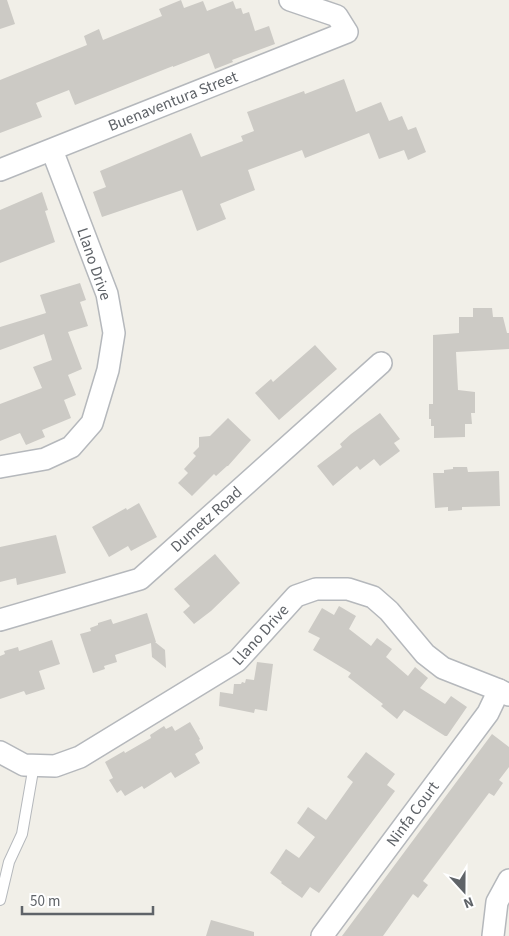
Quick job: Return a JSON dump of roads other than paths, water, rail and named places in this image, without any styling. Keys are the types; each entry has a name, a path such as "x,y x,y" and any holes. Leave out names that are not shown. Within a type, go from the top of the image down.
{"street":[{"name":"Buenaventura Street","path":"0,170 347,32 337,16 290,0"},
{"name":"Llano Drive","path":"0,467 45,460 71,447 92,423 108,370 114,333 107,294 52,150"},
{"name":"Dumetz Road","path":"0,620 140,579 381,363"},
{"name":"Llano Drive","path":"0,752 24,765 55,766 80,757 236,661 296,596 316,589 348,589 373,597 389,610 425,654 443,668 504,692"},
{"name":"Ninfa Court","path":"322,936 504,692"},
{"path":"493,936 497,902 509,880"}],"lane":[{"path":"0,900 9,862 22,834 34,765"}]}
